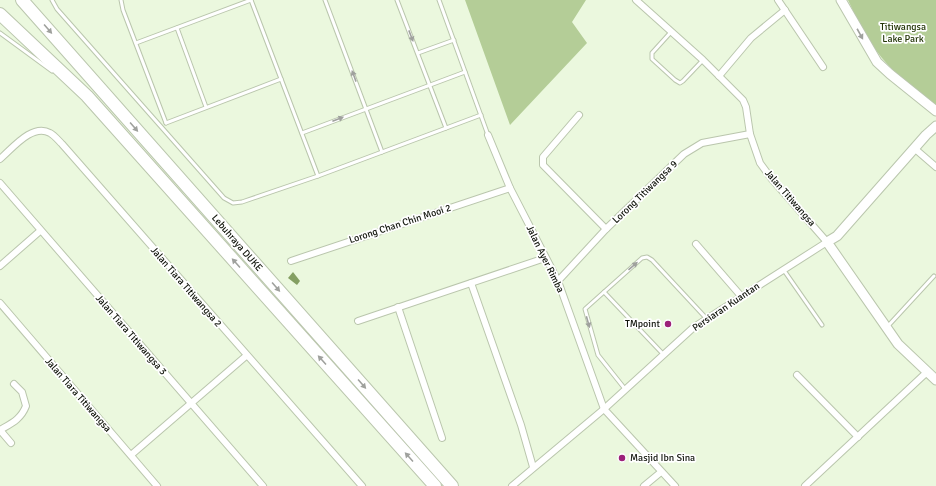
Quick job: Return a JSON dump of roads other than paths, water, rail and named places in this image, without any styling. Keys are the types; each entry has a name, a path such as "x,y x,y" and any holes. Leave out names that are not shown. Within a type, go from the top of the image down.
{"highway":[{"name":"Lebuhraya DUKE","path":"22,0 452,486"},
{"name":"Lebuhraya DUKE","path":"0,14 87,96 435,486"}],"street":[{"name":"Jalan Titiwangsa","path":"636,0 703,60 742,100 746,107 750,134 760,163 771,178 827,242 886,329 898,344 936,380"},
{"path":"778,0 823,67"},
{"path":"841,0 877,62 936,111"},
{"path":"719,76 751,38 785,10"},
{"path":"579,114 543,157 543,164 606,229"},
{"name":"Persiaran Kuantan","path":"512,486 604,409 663,354 706,318 836,236 914,148 936,126"},
{"name":"Jalan Tiara Titiwangsa 2","path":"0,159 30,133 39,130 50,133 62,144 246,356 362,486"},
{"name":"Lorong Titiwangsa 9","path":"558,281 606,229 684,154 702,144 750,134"},
{"name":"Jalan Ayer Rimba","path":"488,135 510,188 558,281 604,409"},
{"path":"914,148 936,167"},
{"name":"Jalan Tiara Titiwangsa 3","path":"0,183 40,231 263,486"},
{"name":"Lorong Chan Chin Mooi 2","path":"291,261 510,188"},
{"path":"0,266 40,231"},
{"path":"696,244 741,296"},
{"path":"358,321 545,258"},
{"path":"471,283 521,425 533,467"},
{"name":"Jalan Tiara Titiwangsa","path":"0,303 156,486"},
{"path":"398,307 442,438"},
{"path":"131,455 246,356"},
{"path":"805,486 927,372"},
{"path":"797,375 858,437"},
{"path":"11,443 0,430 15,422 22,416 26,406 22,392 14,384"},
{"path":"604,409 675,486"},
{"path":"644,486 661,472"}],"lane":[{"path":"52,0 57,8 224,198 233,203 242,202 318,176 481,115"},
{"path":"121,0 166,123"},
{"path":"136,43 251,0 318,176"},
{"path":"326,0 382,152"},
{"path":"397,0 446,128"},
{"path":"439,0 488,135"},
{"path":"177,28 206,107"},
{"path":"0,32 87,96"},
{"path":"671,32 652,53 651,57 675,80 680,83 684,81 703,60"},
{"path":"418,54 454,40"},
{"path":"302,133 465,72"},
{"path":"161,127 166,123 281,79"},
{"path":"625,389 598,355 585,309 642,258 647,257 652,260 706,318"},
{"path":"783,269 822,325"},
{"path":"886,329 934,276"},
{"path":"604,292 663,354"}],"place":[{"name":"TMpoint","path":"668,324"},
{"name":"Masjid Ibn Sina","path":"622,458"}],"park label":[{"name":"Titiwangsa Lake Park","path":"903,32"}]}
